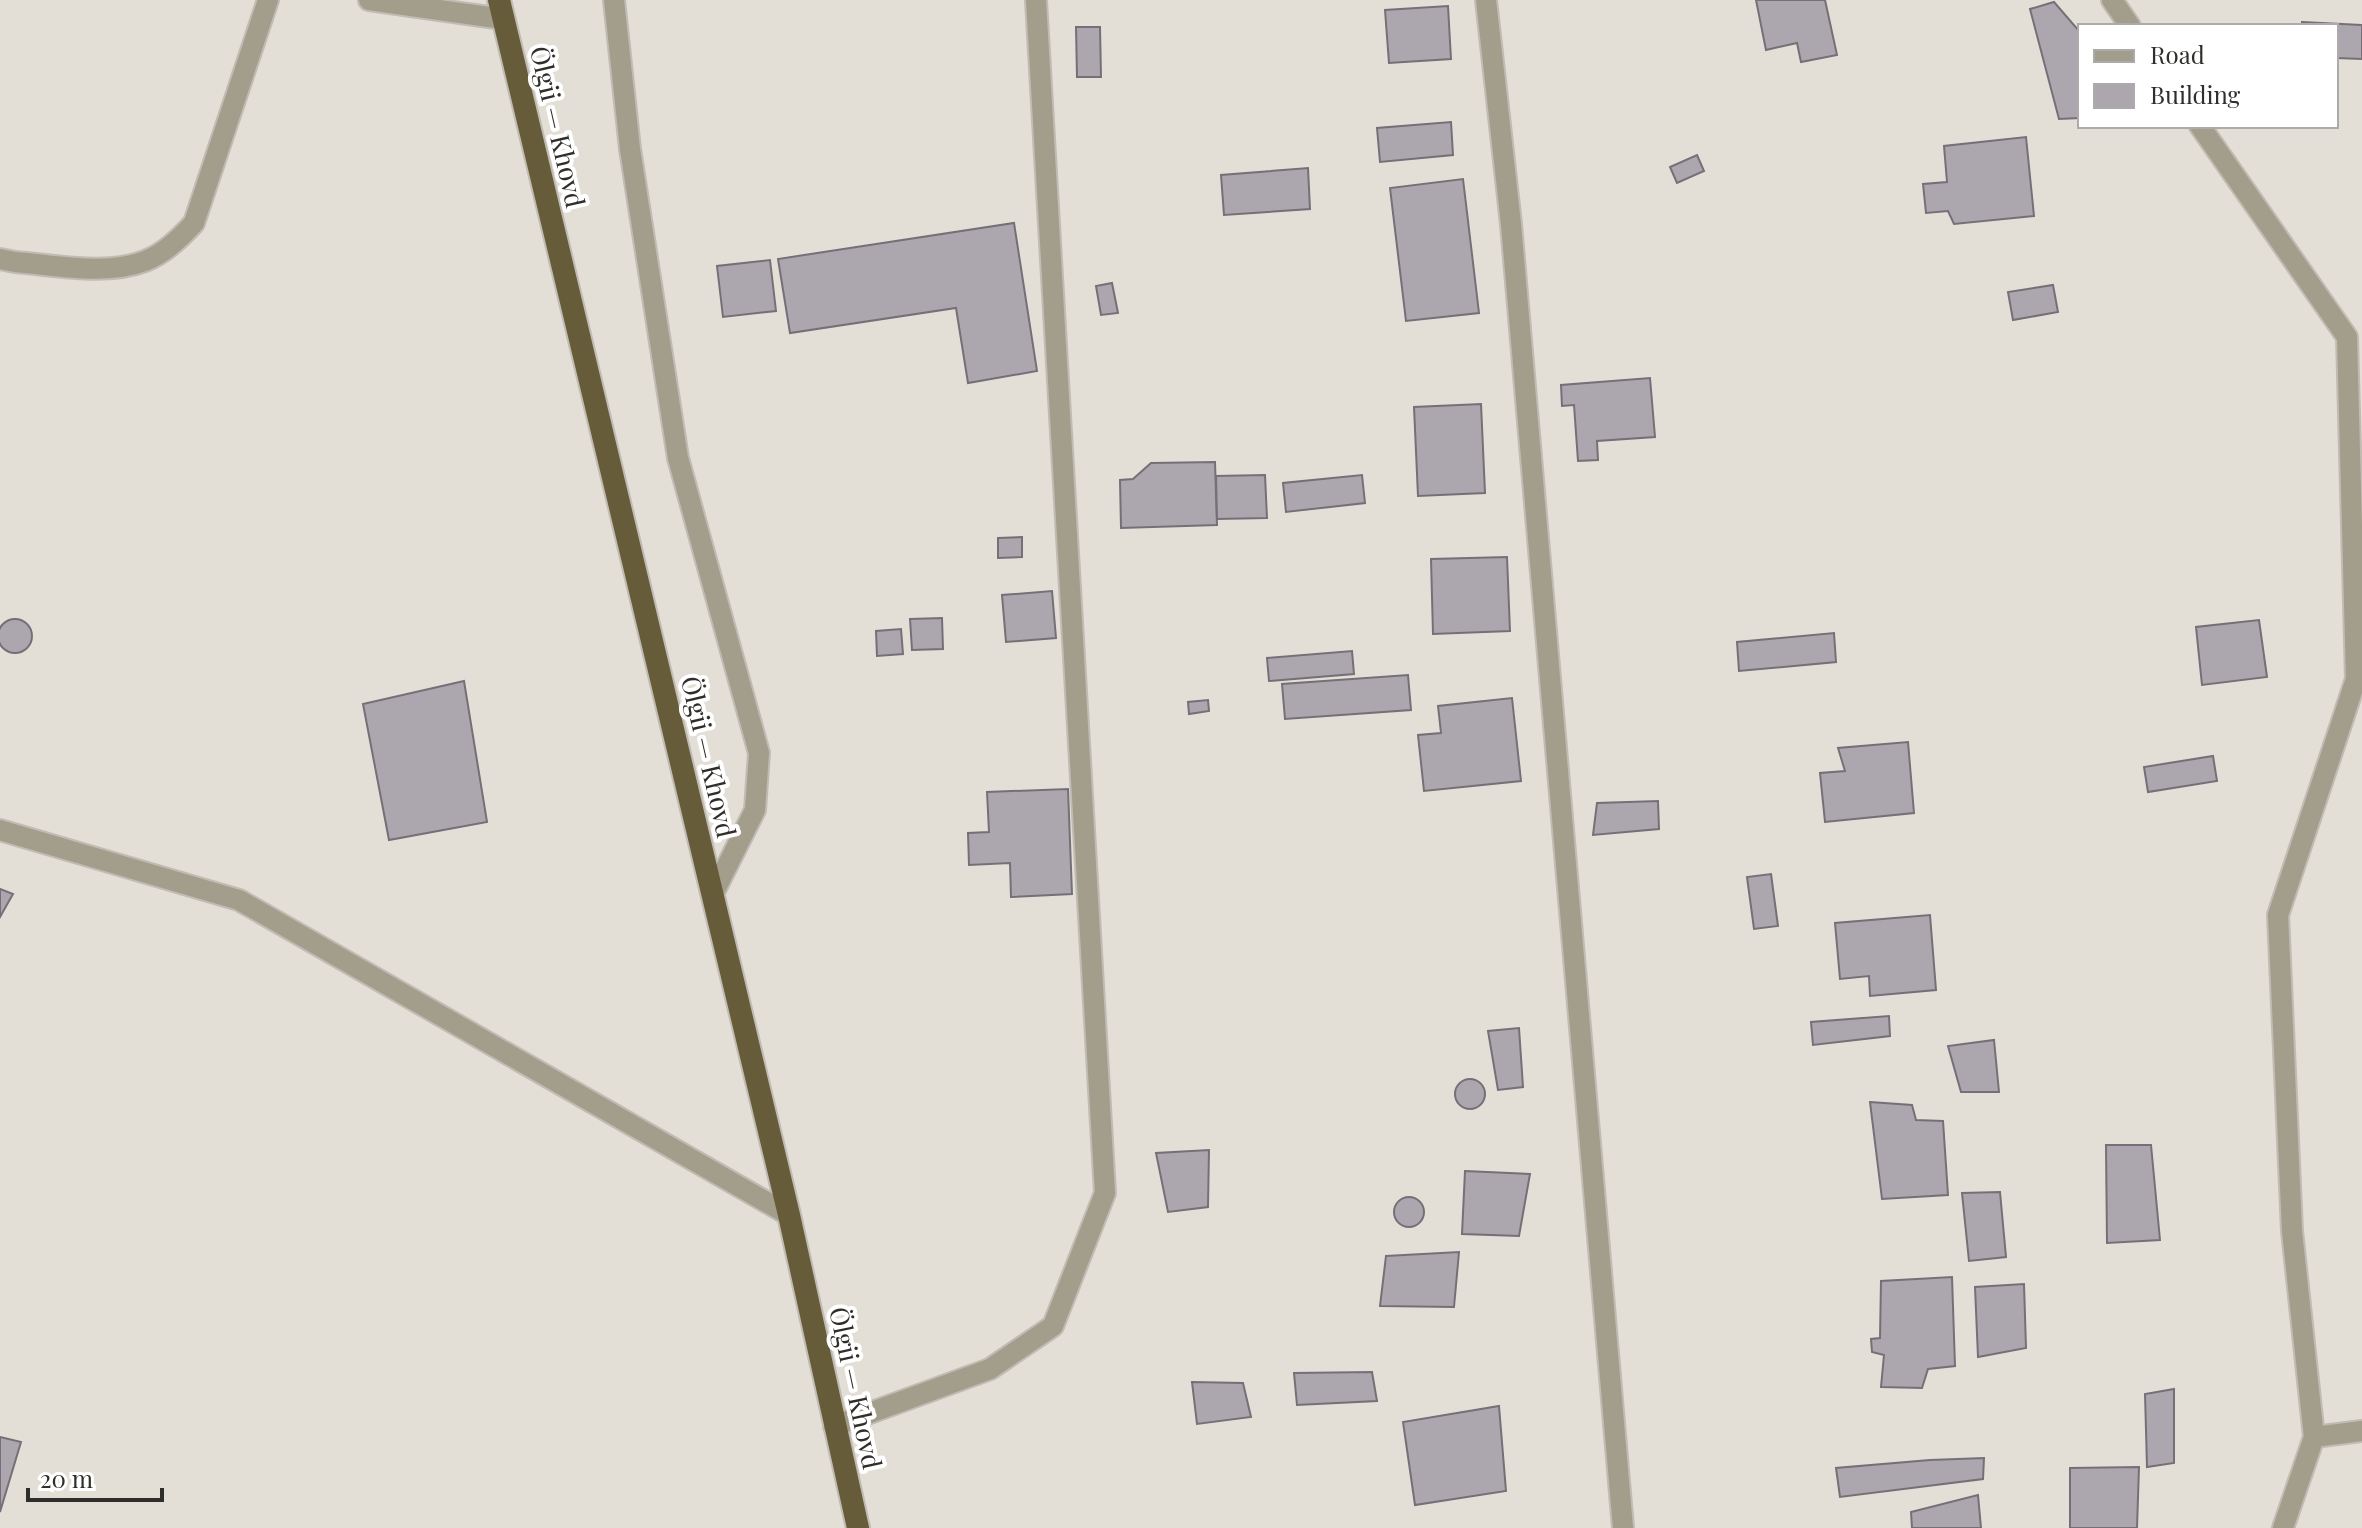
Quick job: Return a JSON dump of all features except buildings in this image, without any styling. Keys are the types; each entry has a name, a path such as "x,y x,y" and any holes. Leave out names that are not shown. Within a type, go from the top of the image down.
{"highway":[{"name":"Ölgii — Khovd","path":"501,10 789,1215 858,1528"}],"street":[{"path":"0,259 119,267 145,261 173,245 194,223 268,0"},
{"path":"369,0 501,10"},
{"path":"614,0 630,149 678,458 759,753 755,810 712,896"},
{"path":"834,1426 990,1369 1053,1326 1105,1193 1036,0"},
{"path":"1486,0 1511,224 1623,1528"},
{"path":"2112,0 2129,24"},
{"path":"2201,128 2347,337 2359,653 2356,679 2278,915 2292,1231 2314,1437 2283,1528"},
{"path":"0,830 239,900 789,1215"},
{"path":"2314,1437 2362,1431"}]}
